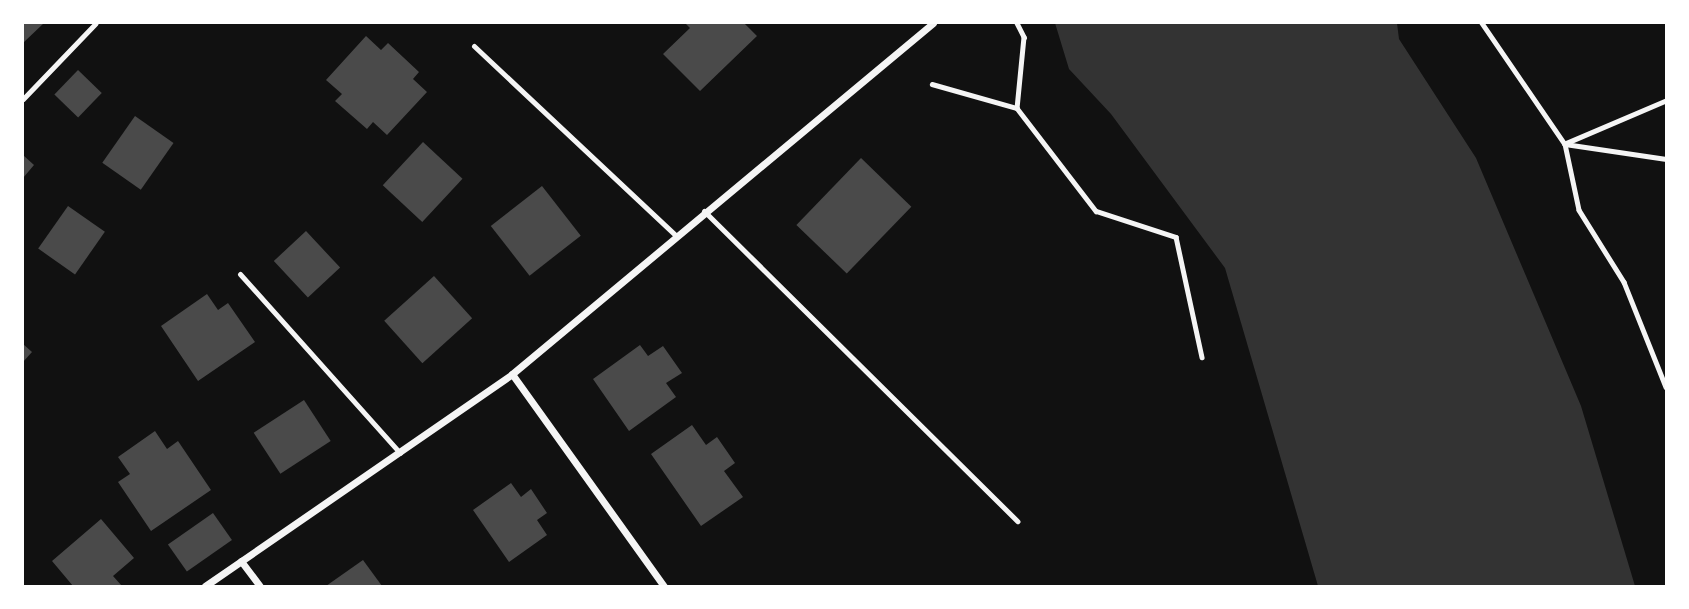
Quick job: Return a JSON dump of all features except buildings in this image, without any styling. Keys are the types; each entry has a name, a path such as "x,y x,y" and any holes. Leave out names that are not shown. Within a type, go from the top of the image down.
{"street":[{"path":"205,586 512,374 675,235 933,23"},
{"path":"512,374 664,586"},
{"path":"241,561 260,586"}],"lane":[{"path":"23,99 96,23"},
{"path":"474,46 675,235"},
{"path":"704,211 1017,521"},
{"path":"240,274 400,453"}],"path":[{"path":"1017,23 1024,37 1017,108"},
{"path":"1482,23 1565,144 1579,210 1624,282 1666,387"},
{"path":"932,84 1017,108 1096,211 1176,237 1202,357"},
{"path":"1565,144 1666,101"},
{"path":"1565,144 1666,159"}],"shaded area":[{"path":"1055,23 1397,23 1399,39 1476,158 1581,406 1635,586 1318,586 1225,268 1111,114 1069,69"}]}
